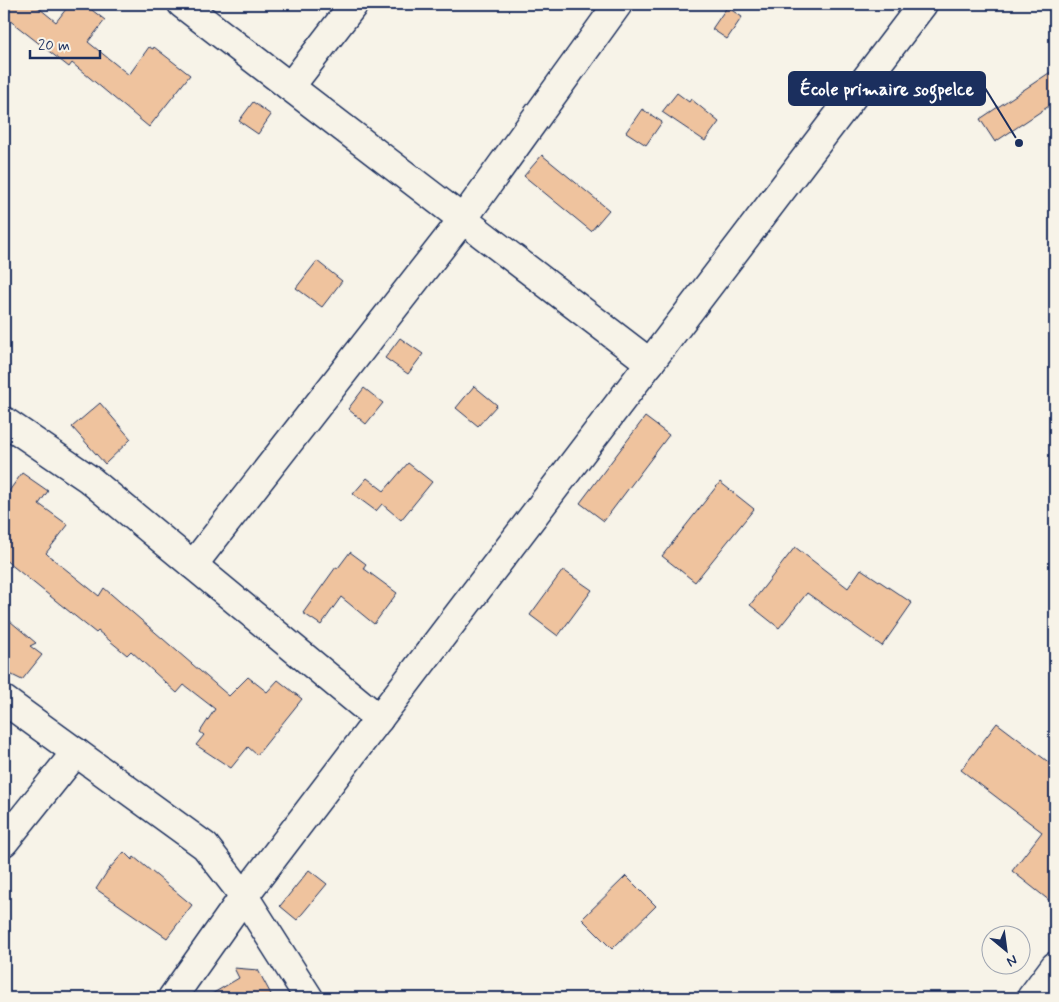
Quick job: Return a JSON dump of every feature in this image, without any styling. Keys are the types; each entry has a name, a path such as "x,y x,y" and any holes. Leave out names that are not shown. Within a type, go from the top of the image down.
{"street":[{"path":"182,4 650,363"},
{"path":"290,86 354,4"},
{"path":"193,565 463,219 618,4"},
{"path":"172,998 244,896 924,4"},
{"path":"4,421 89,479 379,718"},
{"path":"4,700 205,846 244,896 309,998"},
{"path":"4,842 76,752"},
{"path":"1031,998 1055,966"}],"building":[{"path":"4,4 34,4 56,22 70,4 84,4 105,20 88,42 129,75 149,47 153,49 154,47 190,75 149,127 72,63 69,67 4,16"},
{"path":"727,7 742,17 727,39 712,29"},
{"path":"1055,69 1055,102 995,142 980,119"},
{"path":"677,93 689,102 691,99 719,122 705,141 662,112"},
{"path":"253,102 271,115 258,134 239,121"},
{"path":"642,109 662,122 646,145 626,132"},
{"path":"542,155 609,210 591,231 524,176"},
{"path":"317,261 342,281 322,307 296,288"},
{"path":"400,338 423,354 408,374 385,358"},
{"path":"474,386 497,405 478,426 456,408"},
{"path":"364,388 383,403 366,424 348,409"},
{"path":"100,403 131,439 105,464 72,427"},
{"path":"645,417 669,435 604,521 580,503"},
{"path":"408,463 432,482 401,520 382,504 376,511 353,494 367,478 384,491"},
{"path":"22,473 48,491 39,504 68,525 46,553 48,555 99,596 104,588 229,696 248,677 267,692 278,680 302,699 257,755 248,747 231,768 196,745 204,735 200,732 215,709 184,685 177,693 131,651 127,655 98,631 96,633 4,559 4,498"},
{"path":"720,482 754,509 695,582 662,556"},
{"path":"795,547 848,588 861,569 912,603 882,646 807,593 779,628 750,605"},
{"path":"350,552 366,564 363,568 397,593 374,624 341,597 321,625 303,613 336,567 338,568"},
{"path":"563,570 592,590 558,636 530,615"},
{"path":"4,616 36,643 30,646 42,655 22,680 4,671"},
{"path":"997,723 1055,767 1055,905 1012,871 1042,832 961,770"},
{"path":"124,852 132,860 134,857 192,905 167,938 96,889 109,869"},
{"path":"309,870 327,884 297,920 280,906"},
{"path":"626,876 656,906 612,949 582,919"},
{"path":"234,968 258,970 273,998 205,998 239,978"}],"place":[{"name":"École primaire sogpelce","path":"1019,143"}]}
